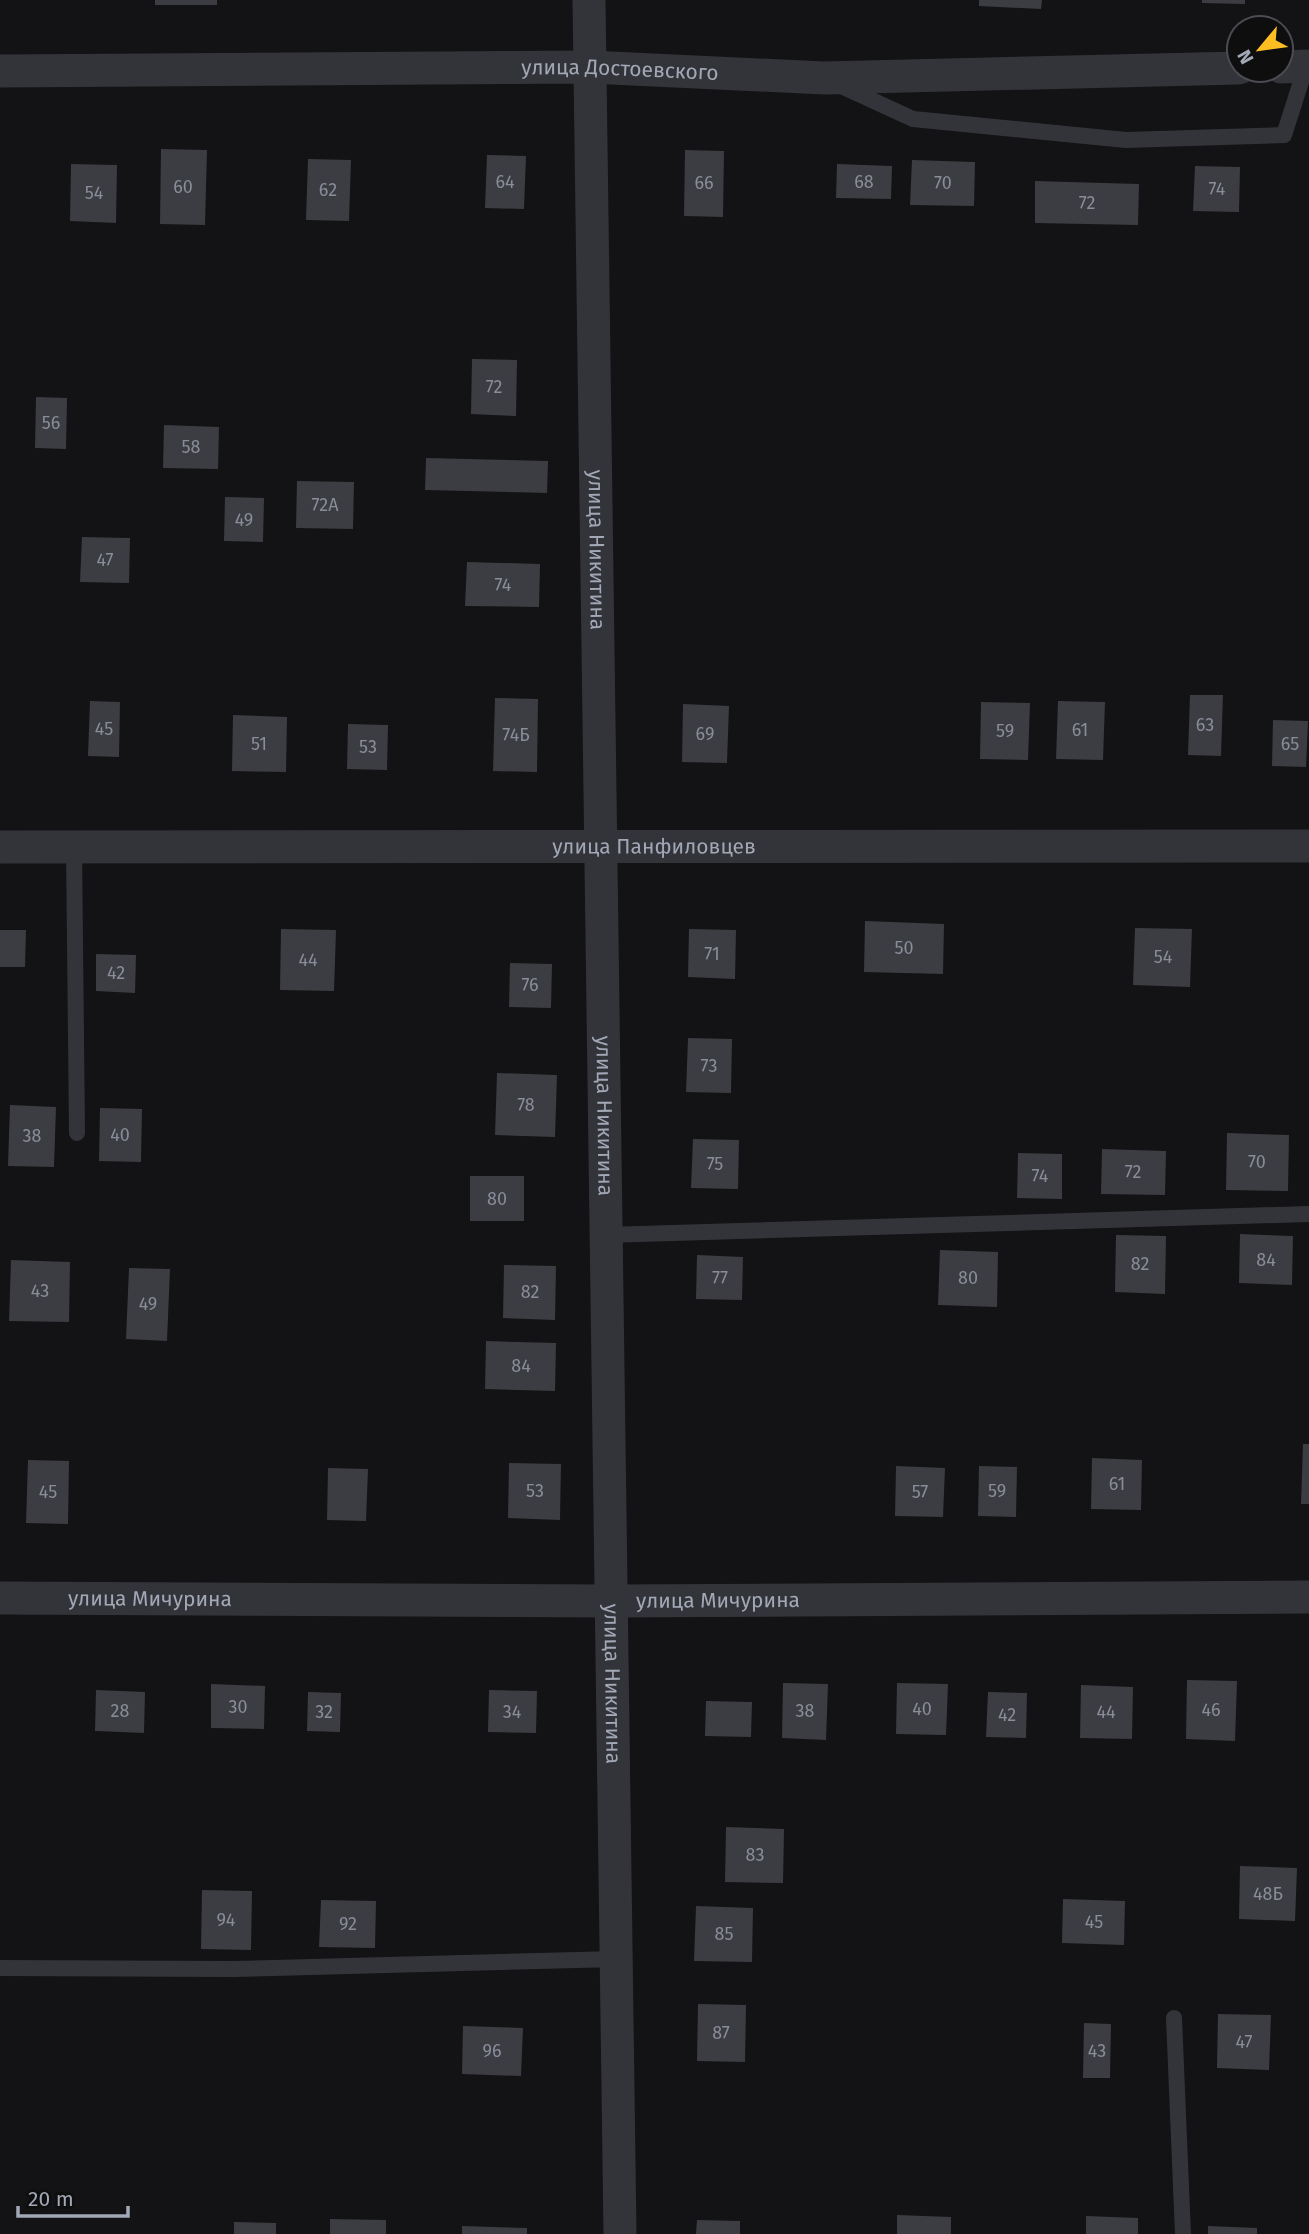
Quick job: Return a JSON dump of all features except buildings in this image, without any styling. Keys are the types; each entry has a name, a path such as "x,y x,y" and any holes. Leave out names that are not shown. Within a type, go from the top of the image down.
{"street":[{"name":"улица Никитина","path":"589,0 620,2234"},
{"name":"улица Достоевского","path":"0,71 590,67 824,79 1225,68"},
{"name":"улица Панфиловцев","path":"0,847 1309,846"},
{"name":"улица Мичурина","path":"0,1598 611,1601 1309,1597"}],"lane":[{"path":"824,79 913,119 1126,140 1284,135 1299,66"},
{"path":"74,847 77,1133"},
{"path":"606,1235 1309,1214"},
{"path":"0,1968 233,1969 617,1959"},
{"path":"1174,2018 1183,2234"}]}
